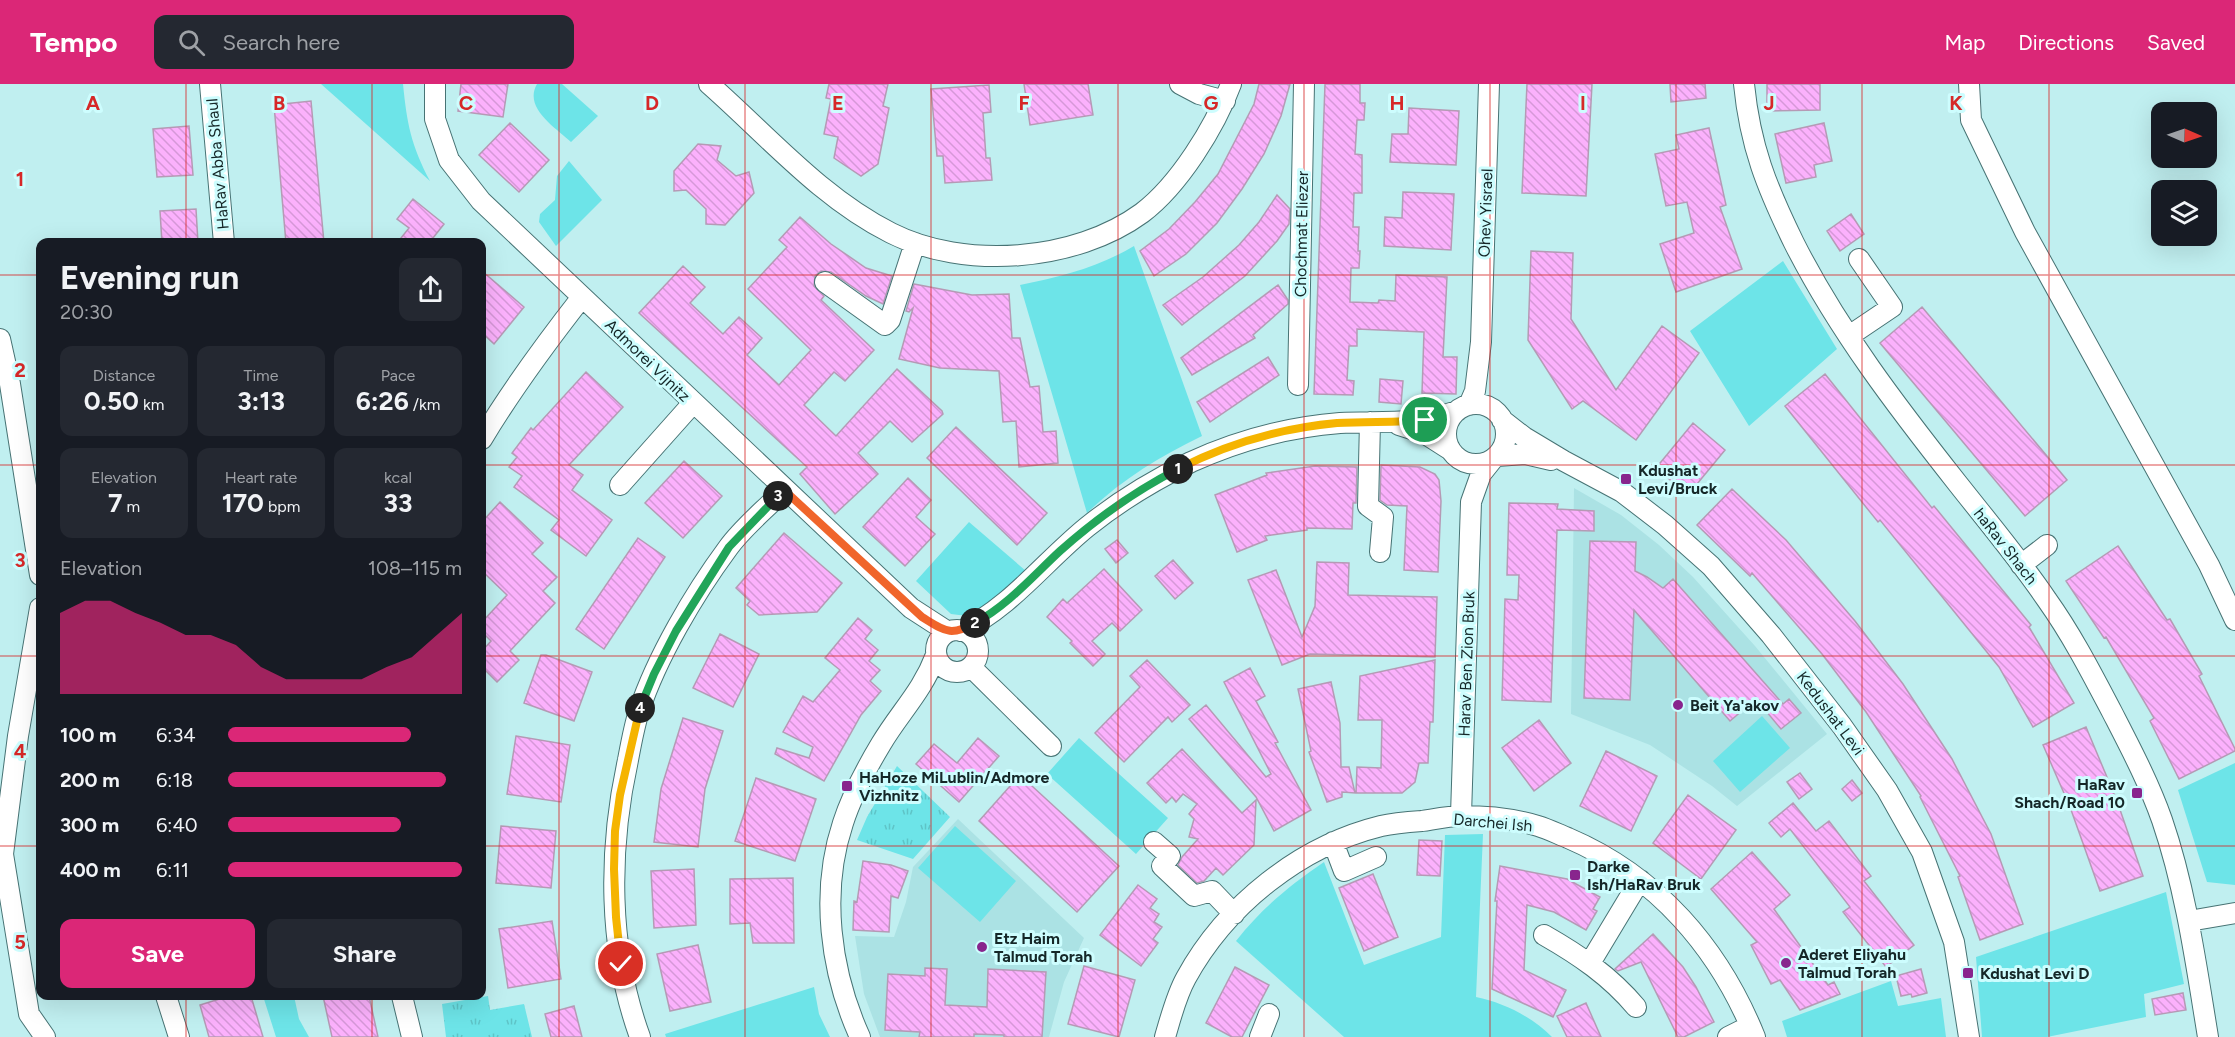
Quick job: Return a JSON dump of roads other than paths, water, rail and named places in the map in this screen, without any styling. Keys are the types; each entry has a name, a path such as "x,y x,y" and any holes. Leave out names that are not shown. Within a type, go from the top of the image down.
{"street":[{"name":"HaRav Abba Shaul","path":"210,84 224,238"},
{"name":"Admorei Vijnitz","path":"435,84 435,119 449,160 481,201 945,641"},
{"path":"709,84 832,195 891,233 915,243 970,256 997,257 1030,254 1064,247 1111,231 1141,214 1166,192 1191,159 1228,92"},
{"path":"721,84 731,104"},
{"path":"1180,84 1199,94 1228,92"},
{"name":"Chochmat Eliezer","path":"1299,385 1304,84"},
{"name":"Ohev Yisrael","path":"1480,342 1489,84"},
{"name":"haRav Shach","path":"1744,84 1755,151 1769,192 1805,263 1849,336 1892,396 2048,601 2086,662 2142,770 2162,820 2189,921 2208,1037"},
{"path":"1969,84 1971,120 2025,232 2209,565 2235,620"},
{"path":"825,282 885,325 890,320 915,243"},
{"path":"1849,336 1892,307 1859,259"},
{"path":"486,433 530,364 582,297"},
{"path":"0,339 10,384 36,550"},
{"path":"1453,453 1446,441 1447,424 1463,408 1475,391 1480,342"},
{"path":"1378,422 1418,431 1474,465 1484,464 1495,458 1502,450 1506,435 1485,378 1480,342"},
{"path":"620,485 693,403"},
{"path":"860,1037 847,1007 838,972 831,913 831,882 843,822 883,741 915,697 945,641 1009,601 1087,527 1147,486 1192,462 1282,431 1312,426 1425,420 1478,404 1498,415"},
{"name":"Kedushat Levi","path":"1498,415 1524,437 1576,468 1618,489 1665,525 1710,566 1771,635 1842,726 1887,790 1922,852 1951,931 1960,972 1969,1037"},
{"path":"1378,422 1368,506 1383,517 1380,552"},
{"name":"Harav Ben Zion Bruk","path":"1453,453 1467,476 1471,513"},
{"name":"Kedushat Levi","path":"1495,458 1524,454 1576,468"},
{"name":"Harav Ben Zion Bruk","path":"1461,815 1471,513 1475,487 1481,474 1495,458"},
{"path":"640,1037 627,998 621,964 614,869 615,831 620,795 639,713 650,684 676,631 729,547 784,490"},
{"path":"2022,565 2047,545"},
{"path":"915,697 952,672 962,672 971,667 977,658 978,648 1009,601"},
{"path":"36,632 18,736 3,854 29,1014 45,1037"},
{"path":"945,641 972,636 978,648"},
{"path":"945,641 940,664 952,672"},
{"path":"971,667 1051,746"},
{"name":"Darchei Ish","path":"1164,1037 1186,979 1205,948 1241,905 1276,876 1333,842 1382,826 1461,815 1539,826 1606,857 1640,880 1694,931 1711,954 1736,995 1752,1032"},
{"path":"1154,842 1170,856 1161,866 1194,896 1212,891 1234,914"},
{"path":"1333,842 1344,871 1376,857"},
{"path":"1590,963 1640,880"},
{"path":"2189,921 2235,913"},
{"path":"1544,935 1590,963 1622,991 1636,1007"},
{"path":"167,1000 179,1037"},
{"path":"403,1000 412,1037"},
{"path":"1260,1037 1269,1014"},
{"path":"1728,1037 1752,1032"}],"place":[{"name":"Kdushat Levi/Bruck","path":"1626,479"},
{"name":"Beit Ya'akov","path":"1678,705"},
{"name":"HaHoze MiLublin/Admore Vizhnitz","path":"847,786"},
{"name":"HaRav Shach/Road 10","path":"2137,793"},
{"name":"Darke Ish/HaRav Bruk","path":"1575,875"},
{"name":"Etz Haim Talmud Torah","path":"982,947"},
{"name":"Aderet Eliyahu Talmud Torah","path":"1786,963"},
{"name":"Kdushat Levi D","path":"1968,973"}]}
